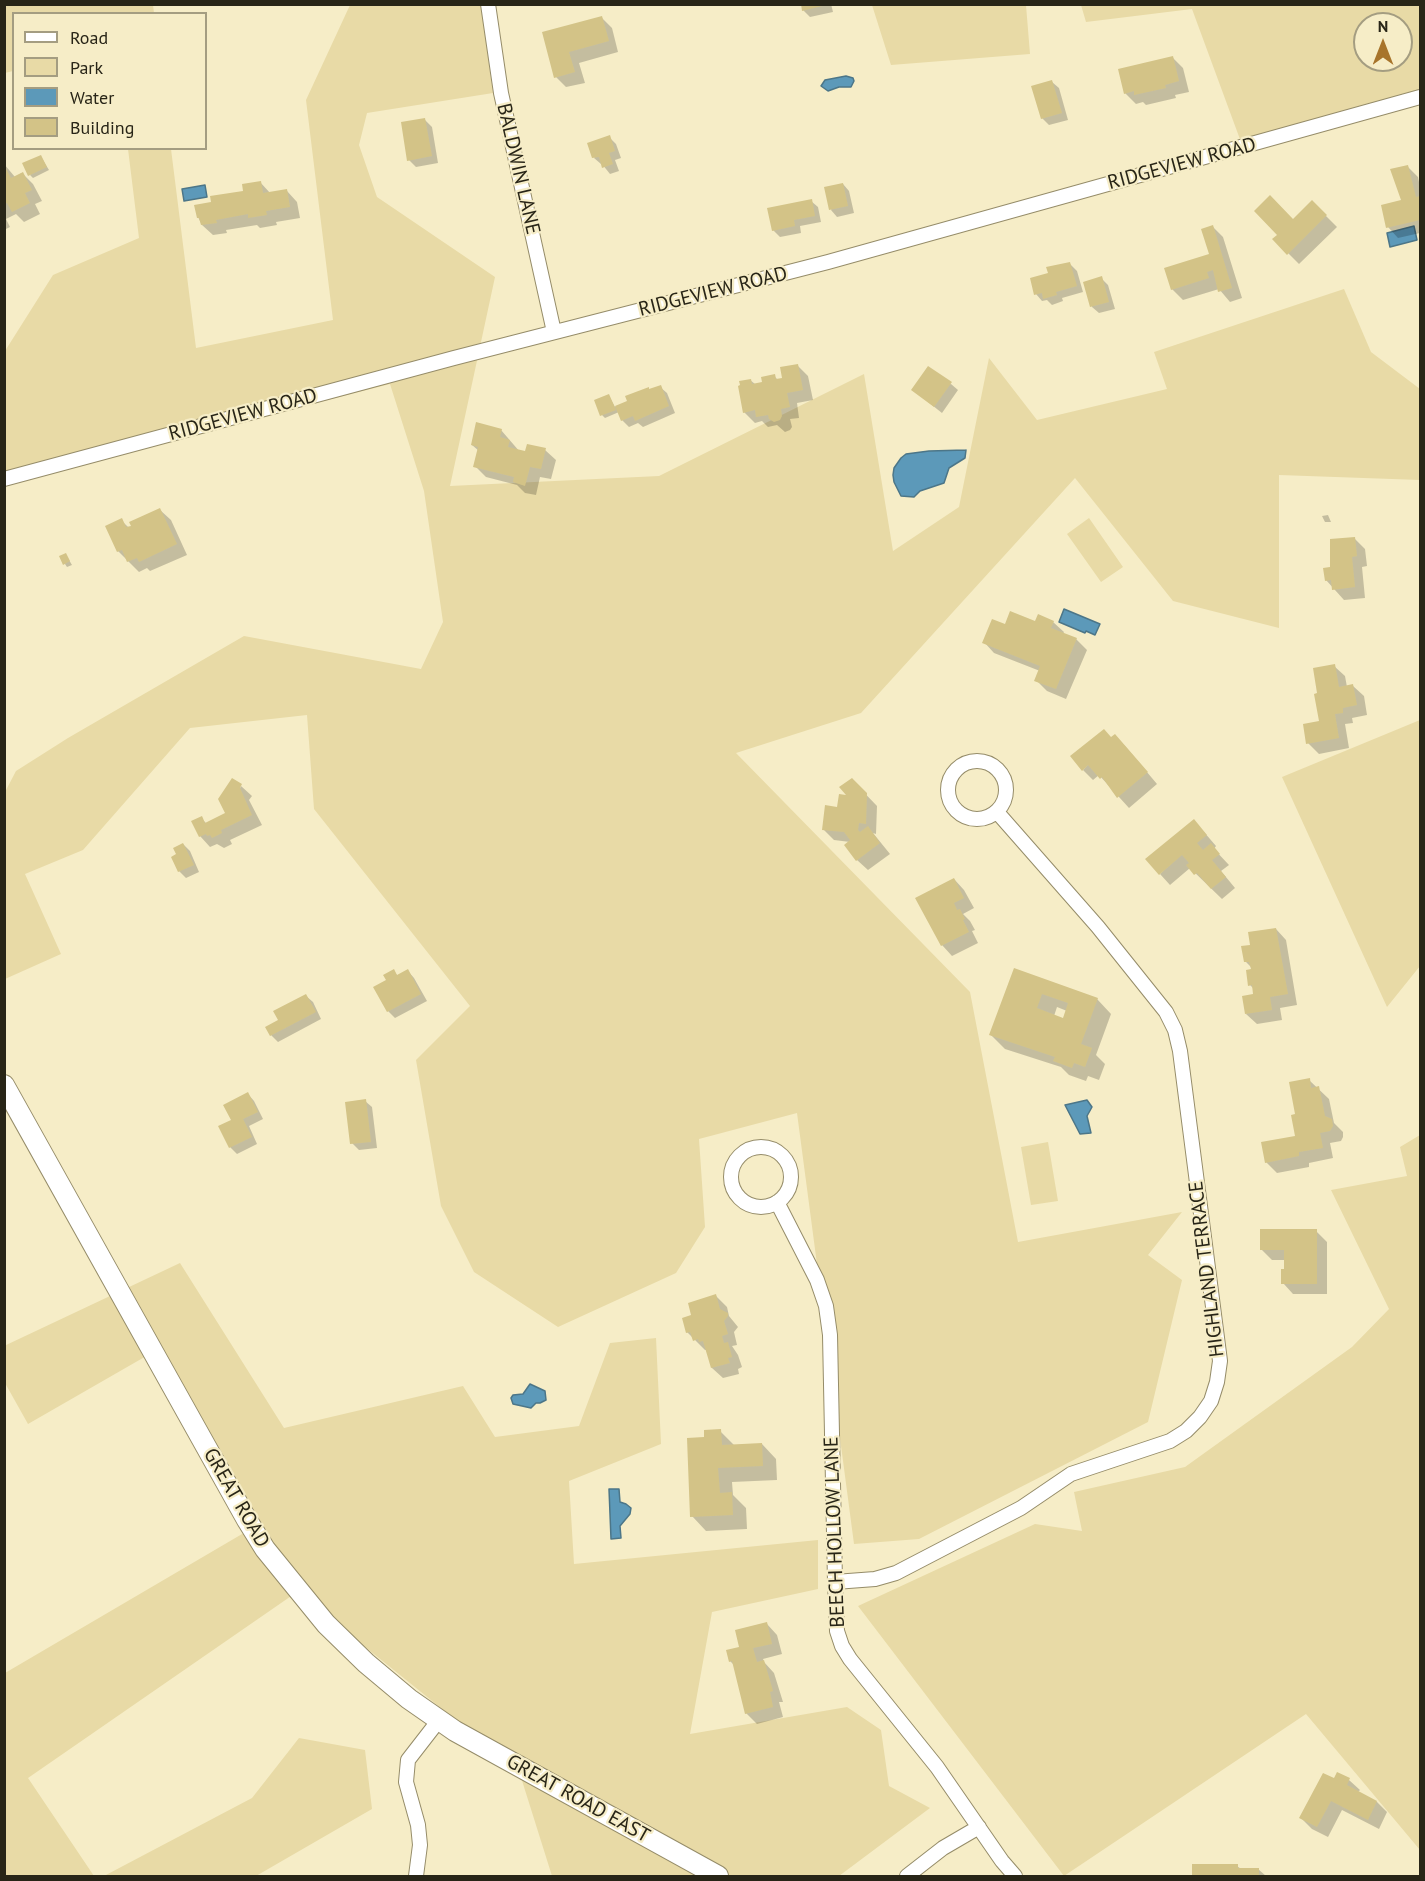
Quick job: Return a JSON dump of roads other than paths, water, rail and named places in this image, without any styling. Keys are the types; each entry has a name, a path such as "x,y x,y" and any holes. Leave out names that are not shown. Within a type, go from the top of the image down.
{"street":[{"name":"BALDWIN LANE","path":"489,4 501,93 554,332"},
{"name":"RIDGEVIEW ROAD","path":"4,479 554,332 828,262 1420,98"},
{"path":"979,760 990,763 1000,770 1006,780 1007,791 1004,802 997,812 987,818 976,819 964,816 955,810 949,800 948,788 950,777 957,767 968,761 979,760"},
{"name":"HIGHLAND TERRACE","path":"835,1582 875,1579 896,1573 1021,1508 1071,1474 1170,1441 1186,1431 1200,1417 1211,1401 1217,1382 1220,1360 1180,1051 1175,1030 1166,1012 1098,927 997,812"},
{"name":"GREAT ROAD","path":"4,1085 265,1550 326,1624 366,1663 409,1699 439,1720"},
{"path":"759,1147 772,1149 782,1155 788,1164 791,1174 790,1185 785,1195 777,1202 766,1207 754,1206 742,1201 734,1192 730,1180 732,1168 738,1157 747,1150 759,1147"},
{"name":"BEECH HOLLOW LANE","path":"777,1202 817,1280 826,1306 830,1335 837,1631 842,1646 937,1767 1016,1876"},
{"path":"416,1876 420,1845 418,1825 406,1782 408,1760 439,1720"},
{"name":"GREAT ROAD EAST","path":"439,1720 718,1876"},
{"path":"907,1876 943,1848 979,1827"}],"water":[{"path":"846,76 853,78 851,87 839,87 828,91 821,86 825,80"},
{"path":"205,185 207,197 184,201 182,189"},
{"path":"1414,226 1417,240 1390,247 1387,233"},
{"path":"966,450 965,458 949,468 944,483 920,491 914,497 901,496 893,475 894,468 906,454"},
{"path":"1064,609 1100,624 1095,635 1059,622"},
{"path":"1087,1100 1092,1107 1087,1116 1091,1133 1080,1134 1065,1105"},
{"path":"530,1384 545,1391 546,1400 536,1403 531,1408 513,1404 511,1398 513,1395 523,1394"},
{"path":"609,1489 619,1489 620,1502 631,1508 630,1514 620,1526 621,1538 611,1539"}]}
